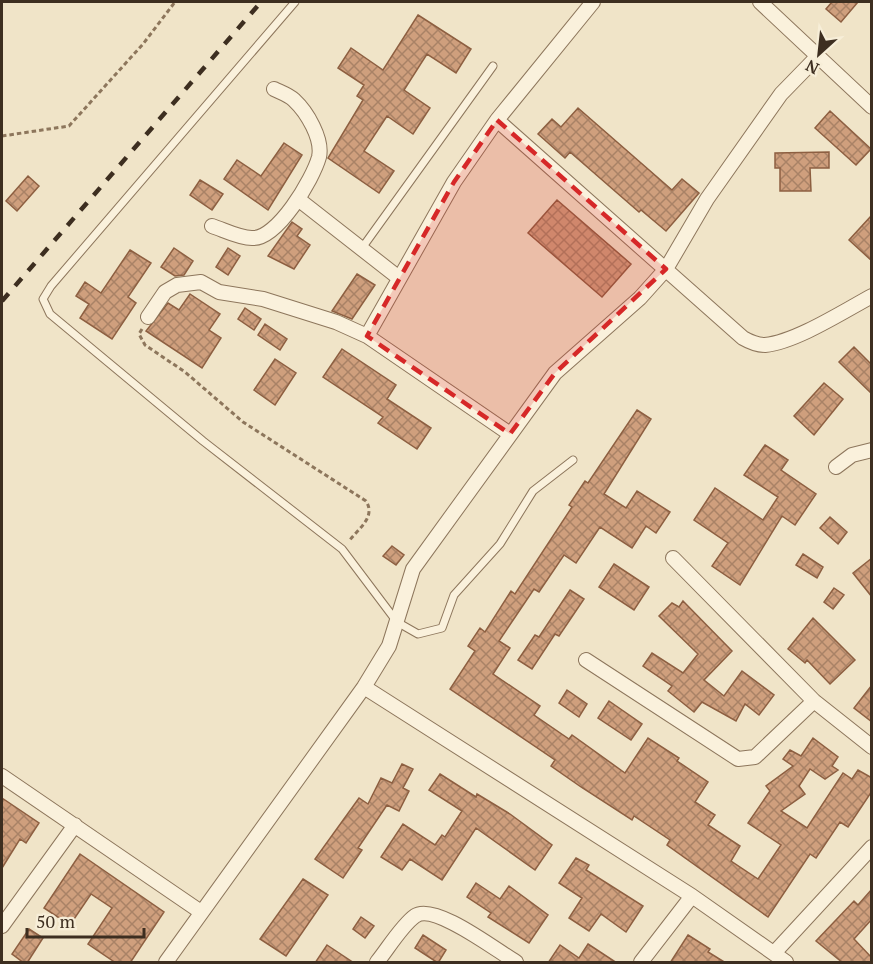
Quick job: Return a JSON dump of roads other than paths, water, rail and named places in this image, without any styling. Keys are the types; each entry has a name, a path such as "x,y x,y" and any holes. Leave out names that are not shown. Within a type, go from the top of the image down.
{"street":[{"path":"367,336 454,182 496,120 593,2"},
{"path":"760,2 872,107"},
{"path":"166,963 364,687 389,646 413,569 510,434 555,373 640,298 666,269 707,199 781,94 817,57"},
{"path":"212,226 252,238 263,236 273,230 298,199 319,156 315,131 294,100 274,89"},
{"path":"496,120 743,338 764,345 782,340 831,319 872,296"},
{"path":"298,199 399,278"},
{"path":"148,317 165,292 177,285 201,282 219,292 263,299 336,322 367,336 510,434"},
{"path":"836,467 852,455 867,449 872,450"},
{"path":"673,558 813,701 872,747"},
{"path":"586,660 738,759 755,757 813,701"},
{"path":"364,687 692,896 775,952 786,963"},
{"path":"2,776 201,912"},
{"path":"2,926 75,825"},
{"path":"775,952 872,847"},
{"path":"641,963 692,896"},
{"path":"377,963 415,915 427,912 443,917 516,963"}],"lane":[{"path":"295,2 66,268 43,299 50,314 127,379 342,549 397,622 418,634 442,628 454,595 500,544 533,491 573,460"},
{"path":"362,249 493,66"}],"railway":[{"path":"2,301 261,2"}]}
